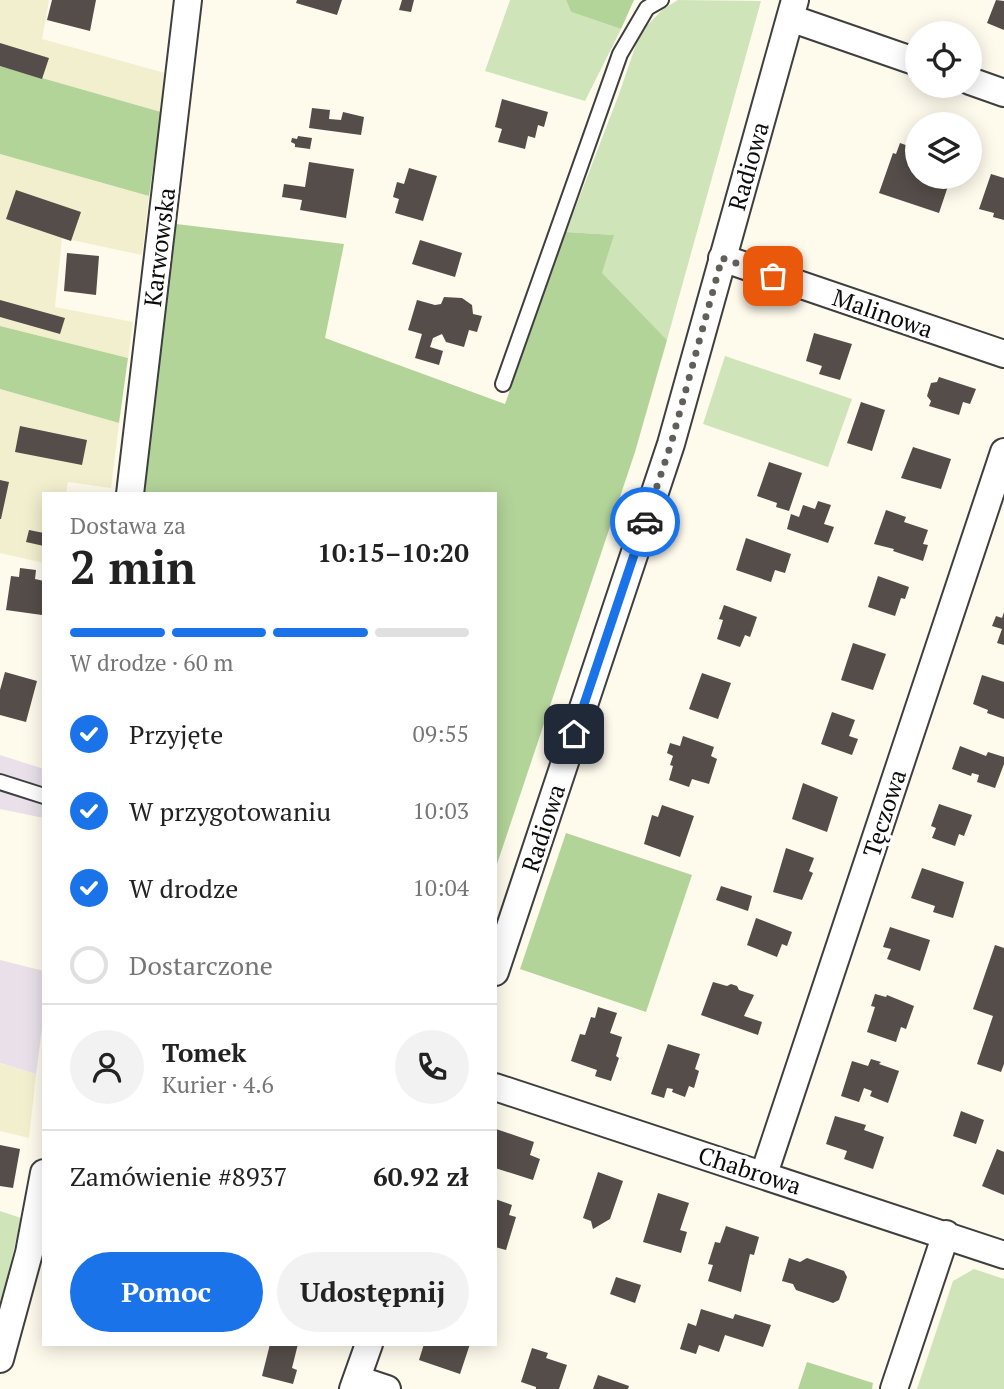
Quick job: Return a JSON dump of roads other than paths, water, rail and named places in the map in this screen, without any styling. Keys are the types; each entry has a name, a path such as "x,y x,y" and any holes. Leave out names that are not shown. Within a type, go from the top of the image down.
{"street":[{"name":"Karwowska","path":"130,492 188,0"},
{"path":"792,9 905,57"},
{"name":"Radiowa","path":"497,966 671,444 792,9"},
{"path":"982,85 1004,93"},
{"name":"Malinowa","path":"722,258 1004,354"},
{"name":"Tęczowa","path":"764,1174 1004,452"},
{"name":"Chabrowa","path":"497,1088 1004,1255"},
{"path":"0,1359 29,1253 42,1184"},
{"path":"894,1389 946,1234"},
{"path":"368,1346 355,1384 387,1389"}],"lane":[{"path":"503,384 621,54 648,4 661,0"},
{"path":"0,782 42,795"}]}
